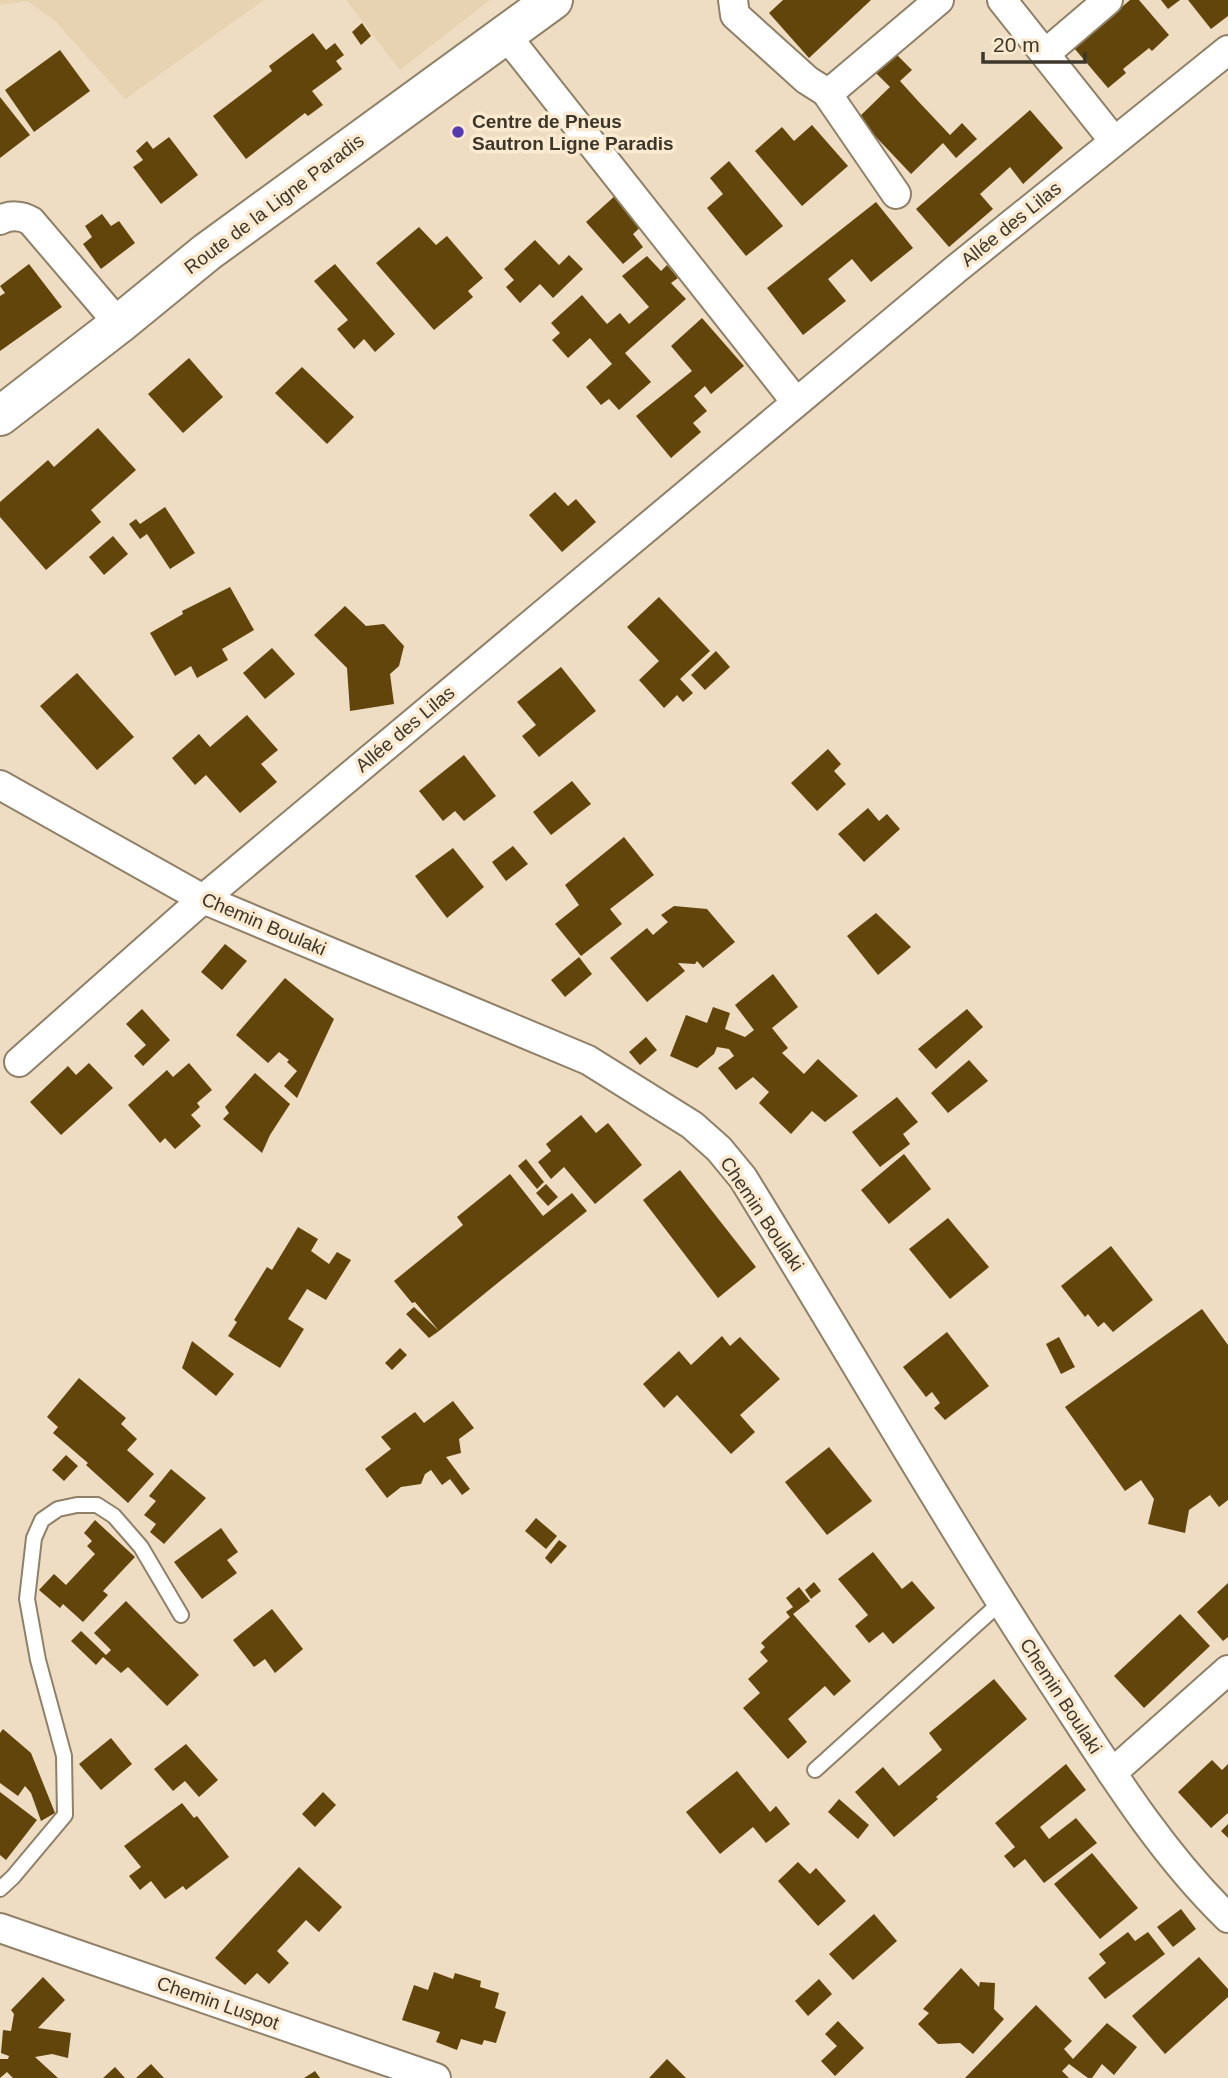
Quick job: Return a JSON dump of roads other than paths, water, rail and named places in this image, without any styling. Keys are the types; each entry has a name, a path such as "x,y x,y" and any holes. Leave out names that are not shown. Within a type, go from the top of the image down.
{"main road":[{"name":"Route de la Ligne Paradis","path":"0,416 119,324 206,252 553,0"}],"street":[{"path":"733,0 735,15 807,80 825,92 896,194"},
{"path":"825,92 836,87 939,0"},
{"path":"1002,0 1114,141"},
{"path":"1046,53 1108,0"},
{"path":"505,34 796,402"},
{"name":"Allée des Lilas","path":"19,1062 203,899 796,402 1228,50"},
{"path":"0,220 15,216 31,221 119,324"},
{"name":"Chemin Boulaki","path":"0,785 203,899 588,1060 692,1125 719,1149 743,1178 1000,1603 1112,1773 1171,1854 1228,1918"},
{"path":"1112,1773 1228,1670"},
{"name":"Chemin Luspot","path":"0,1928 436,2078"}],"lane":[{"path":"0,1889 65,1815 64,1756 38,1660 27,1599 34,1538 43,1520 58,1509 77,1505 97,1505 114,1516 141,1547 181,1615"},
{"path":"816,1770 1000,1603"}],"place":[{"name":"Centre de Pneus Sautron Ligne Paradis","path":"458,132"}]}
